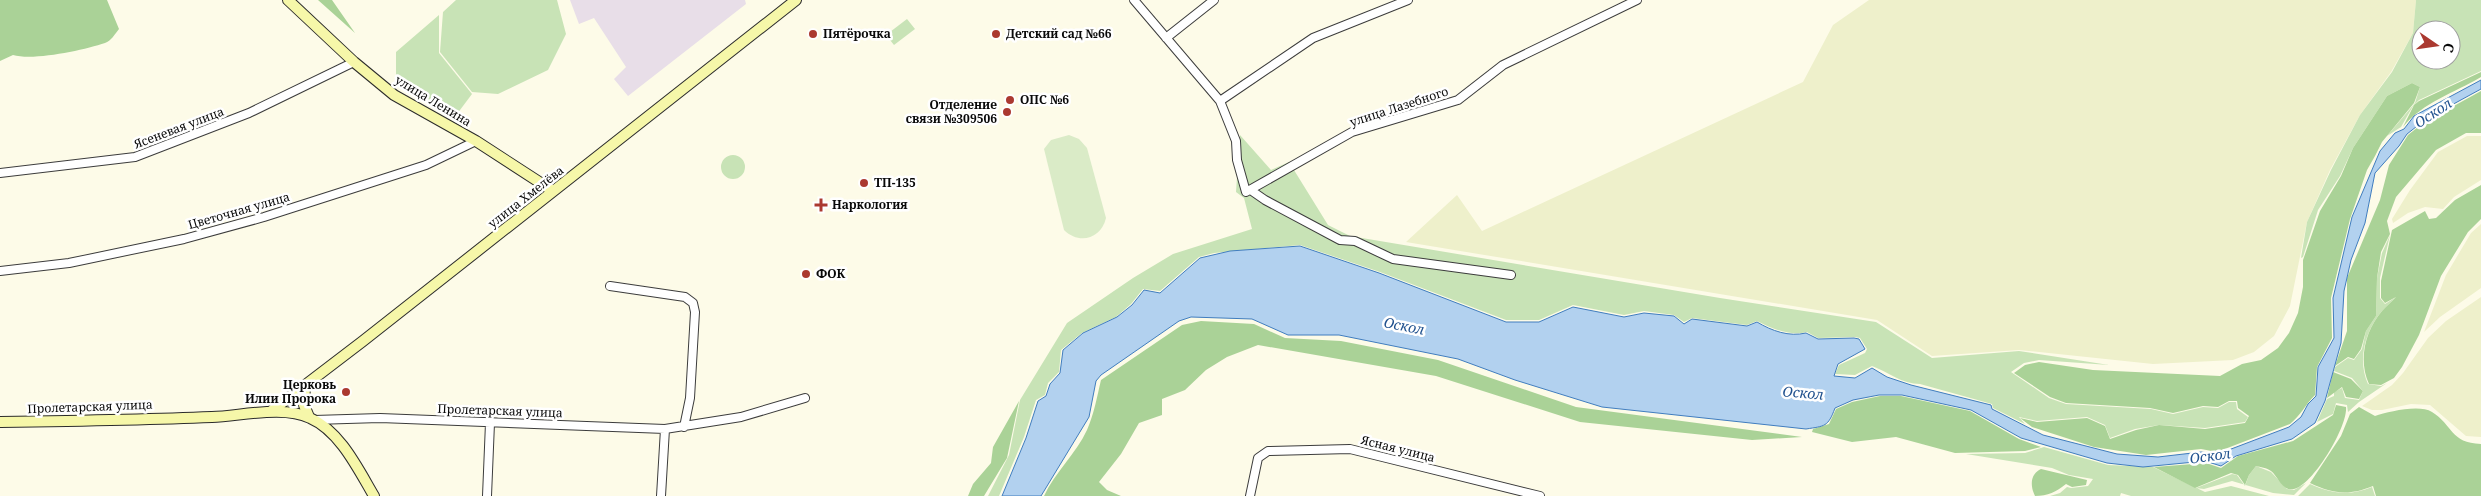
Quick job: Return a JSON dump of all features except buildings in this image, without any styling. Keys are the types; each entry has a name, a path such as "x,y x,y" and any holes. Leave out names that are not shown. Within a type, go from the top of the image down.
{"main road":[{"name":"улица Ленина","path":"288,0 354,62 394,95 476,141 553,191"},
{"name":"улица Хмелёва","path":"270,412 796,0"},
{"path":"305,386 304,405 312,419 326,428 345,450 374,496"},
{"name":"Пролетарская улица","path":"0,422 213,417 270,412 312,419"}],"street":[{"path":"1134,0 1220,101 1236,141 1237,160 1249,192 1340,240 1355,241 1393,259 1512,275"},
{"path":"1166,38 1214,0"},
{"path":"1220,101 1313,38 1408,0"},
{"name":"улица Лазебного","path":"1249,192 1352,132 1458,100 1503,65 1637,0"},
{"name":"Ясеневая улица","path":"0,173 135,157 249,113 354,62"},
{"name":"Цветочная улица","path":"0,270 69,263 184,239 264,217 426,165 476,141"},
{"path":"610,286 685,297 693,303 695,312 690,398 684,427"},
{"name":"Пролетарская улица","path":"312,419 380,418 665,429 741,417 805,398"},
{"path":"487,496 490,423"},
{"path":"661,496 665,429"},
{"name":"Ясная улица","path":"1250,496 1258,458 1268,451 1350,449 1540,496"}],"shaded area":[{"path":"570,0 745,0 746,4 628,96 614,79 626,67 594,18 579,24"}],"green space":[{"path":"0,0 107,0 119,29 109,41 96,46 46,56 13,55 0,61"},
{"path":"318,0 332,0 355,33"},
{"path":"456,0 557,0 566,34 548,70 498,94 472,92 440,52 443,12"},
{"path":"1869,0 2416,0 2414,20 2411,20 2411,37 2391,72 2360,115 2330,170 2307,222 2290,306 2274,336 2254,352 2233,360 2153,364 2019,350 1932,356 1877,320 1406,242 1457,195 1482,231 1803,82 1833,25"},
{"path":"2416,0 2481,0 2481,71 2419,100 2413,106 2401,127 2387,136 2415,103 2420,87 2412,83 2387,96 2353,148 2340,176 2318,210 2303,257 2301,258 2307,222 2331,170 2360,115 2392,72 2411,37 2411,70 2461,70 2461,20 2414,20"},
{"path":"439,15 439,53 472,94 454,118 396,86 396,52"},
{"path":"907,19 915,29 894,45 886,35"},
{"path":"2481,72 2481,77 2429,104 2403,127 2414,105 2419,101"},
{"path":"2412,83 2420,87 2414,103 2382,142 2367,170 2350,219 2331,298 2332,338 2317,367 2315,395 2290,424 2217,452 2201,449 2146,455 2094,447 2032,427 2020,418 2037,422 2087,418 2105,426 2110,439 2136,430 2159,425 2205,429 2245,423 2249,416 2238,408 2237,401 2229,401 2218,407 2203,406 2173,413 2150,408 2066,403 2050,397 2014,373 2025,365 2039,362 2093,370 2220,376 2242,364 2261,360 2278,348 2289,333 2298,313 2303,287 2303,260 2320,211 2341,176 2353,148 2387,96"},
{"path":"2481,91 2481,133 2466,133 2436,150 2396,197 2387,221 2390,234 2381,252 2377,278 2376,316 2366,331 2361,349 2354,359 2348,357 2335,366 2347,331 2347,278 2380,200 2389,165 2408,135 2423,123"},
{"path":"1069,135 1079,139 1087,148 1106,218 1099,231 1089,238 1076,237 1064,230 1044,149 1051,140"},
{"path":"1240,135 1271,170 1289,162 1328,225 1350,236 1876,322 1932,358 2019,351 2109,365 2039,360 2024,363 2011,372 2049,398 2066,404 2151,409 2173,414 2203,407 2218,408 2229,402 2236,402 2237,409 2248,417 2245,422 2205,428 2159,425 2135,429 2110,438 2105,425 2087,417 2037,421 2019,417 2025,424 1993,408 1992,404 1907,382 1872,366 1855,375 1835,374 1839,365 1865,353 1867,349 1860,338 1818,338 1807,332 1781,331 1757,321 1747,325 1692,318 1684,322 1674,315 1644,311 1624,315 1573,305 1539,320 1506,320 1380,272 1300,245 1214,253 1199,257 1160,291 1143,289 1131,304 1116,317 1082,333 1061,350 1059,372 1048,383 1045,395 1036,400 1024,437 999,496 988,496 1009,455 1020,400 1067,323 1133,278 1173,254 1252,229 1244,198 1236,192"},
{"path":"2467,136 2481,136 2481,180 2454,197 2443,209 2425,207 2408,213 2393,223 2392,219 2410,190 2438,152"},
{"path":"733,155 742,158 745,167 742,176 733,179 724,176 721,167 724,158"},
{"path":"2481,185 2481,219 2468,232 2441,276 2419,335 2402,367 2394,378 2381,385 2369,384 2364,365 2365,346 2371,327 2376,319 2396,297 2385,303 2381,298 2381,281 2392,230 2425,211 2429,219 2436,218 2455,200"},
{"path":"2481,224 2481,288 2440,317 2424,332 2446,275 2471,233"},
{"path":"2390,235 2380,278 2380,298 2385,304 2396,297 2382,311 2371,327 2364,346 2363,356 2363,365 2368,384 2381,386 2387,383 2348,412 2347,405 2336,403 2333,414 2317,422 2327,399 2334,396 2334,392 2342,388 2345,398 2359,400 2363,391 2352,378 2334,371 2335,367 2348,358 2354,360 2362,349 2366,331 2376,316 2377,278 2382,253"},
{"path":"2481,297 2481,437 2466,436 2430,405 2411,404 2382,410 2372,410 2362,406 2392,385 2428,338 2446,321"},
{"path":"1201,321 1254,324 1285,338 1341,341 1438,360 1576,407 1802,437 1752,440 1580,422 1436,376 1258,345 1227,357 1206,370 1185,390 1162,399 1162,415 1139,423 1121,454 1099,482 1107,490 1121,496 1044,496 1087,430 1101,380 1182,325"},
{"path":"2333,372 2351,379 2363,391 2359,399 2346,397 2342,387 2327,398"},
{"path":"1880,396 1901,396 1970,411 2019,439 2041,447 2025,451 1955,453 1896,437 1852,442 1812,432 1813,429 1829,424 1836,409 1852,402"},
{"path":"1019,401 1007,458 984,496 968,496 973,484 991,463 993,447"},
{"path":"2336,405 2346,407 2345,416 2328,454 2310,477 2302,485 2294,489 2283,486 2274,473 2256,466 2249,475 2245,485 2238,475 2231,473 2195,488 2154,467 2206,463 2221,468 2238,456 2293,441 2333,415"},
{"path":"2359,407 2375,416 2404,409 2426,410 2439,417 2457,437 2471,443 2481,444 2481,496 2376,496 2373,486 2356,491 2341,492 2326,490 2310,483 2341,436 2350,414"},
{"path":"2044,447 2108,465 2153,467 2205,492 2231,486 2269,496 2131,496 2121,493 2120,496 2050,496 2060,493 2067,487 2088,486 2093,479 2069,475 2052,468 1966,454 2025,453"},
{"path":"2256,466 2271,472 2287,489 2294,490 2306,483 2294,495 2273,493 2245,485 2249,475"},
{"path":"2041,469 2087,480 2086,485 2072,487 2066,484 2052,493 2035,496 2032,481 2037,471"},
{"path":"2232,474 2237,475 2244,484 2232,481 2204,489 2196,488"},
{"path":"2310,484 2341,493 2357,492 2372,487 2375,496 2298,496"}],"water":[{"name":"Оскол","path":"2481,80 2481,89 2426,119 2407,134 2375,173 2365,223 2351,260 2344,291 2341,343 2325,401 2315,423 2292,439 2236,456 2221,466 2205,461 2143,467 2107,463 2021,438 1971,410 1902,395 1879,395 1853,400 1835,408 1830,419 1825,424 1806,429 1602,407 1515,380 1458,359 1339,335 1288,335 1252,319 1191,317 1179,321 1101,375 1096,381 1089,417 1041,496 1002,496 1026,438 1038,401 1046,396 1050,384 1060,373 1063,350 1083,333 1117,317 1132,305 1144,290 1160,293 1200,258 1230,251 1300,246 1379,273 1506,322 1539,322 1573,307 1624,317 1644,313 1674,316 1684,324 1692,319 1747,326 1757,322 1781,332 1793,334 1806,333 1818,339 1859,339 1865,349 1838,364 1834,376 1855,378 1872,368 1887,377 1911,385 1991,405 1992,409 2043,435 2117,454 2158,457 2201,452 2218,454 2289,427 2301,417 2308,404 2316,396 2318,367 2334,338 2333,298 2352,217 2380,151 2395,133 2404,129 2414,116"}],"place":[{"name":"Пятёрочка","path":"813,34"},
{"name":"Детский сад №66","path":"996,34"},
{"name":"ОПС №6","path":"1010,100"},
{"name":"Отделение связи №309506","path":"1007,112"},
{"name":"ТП-135","path":"864,183"},
{"name":"Наркология","path":"821,205"},
{"name":"ФОК","path":"806,274"},
{"name":"Церковь Илии Пророка","path":"346,392"}]}
